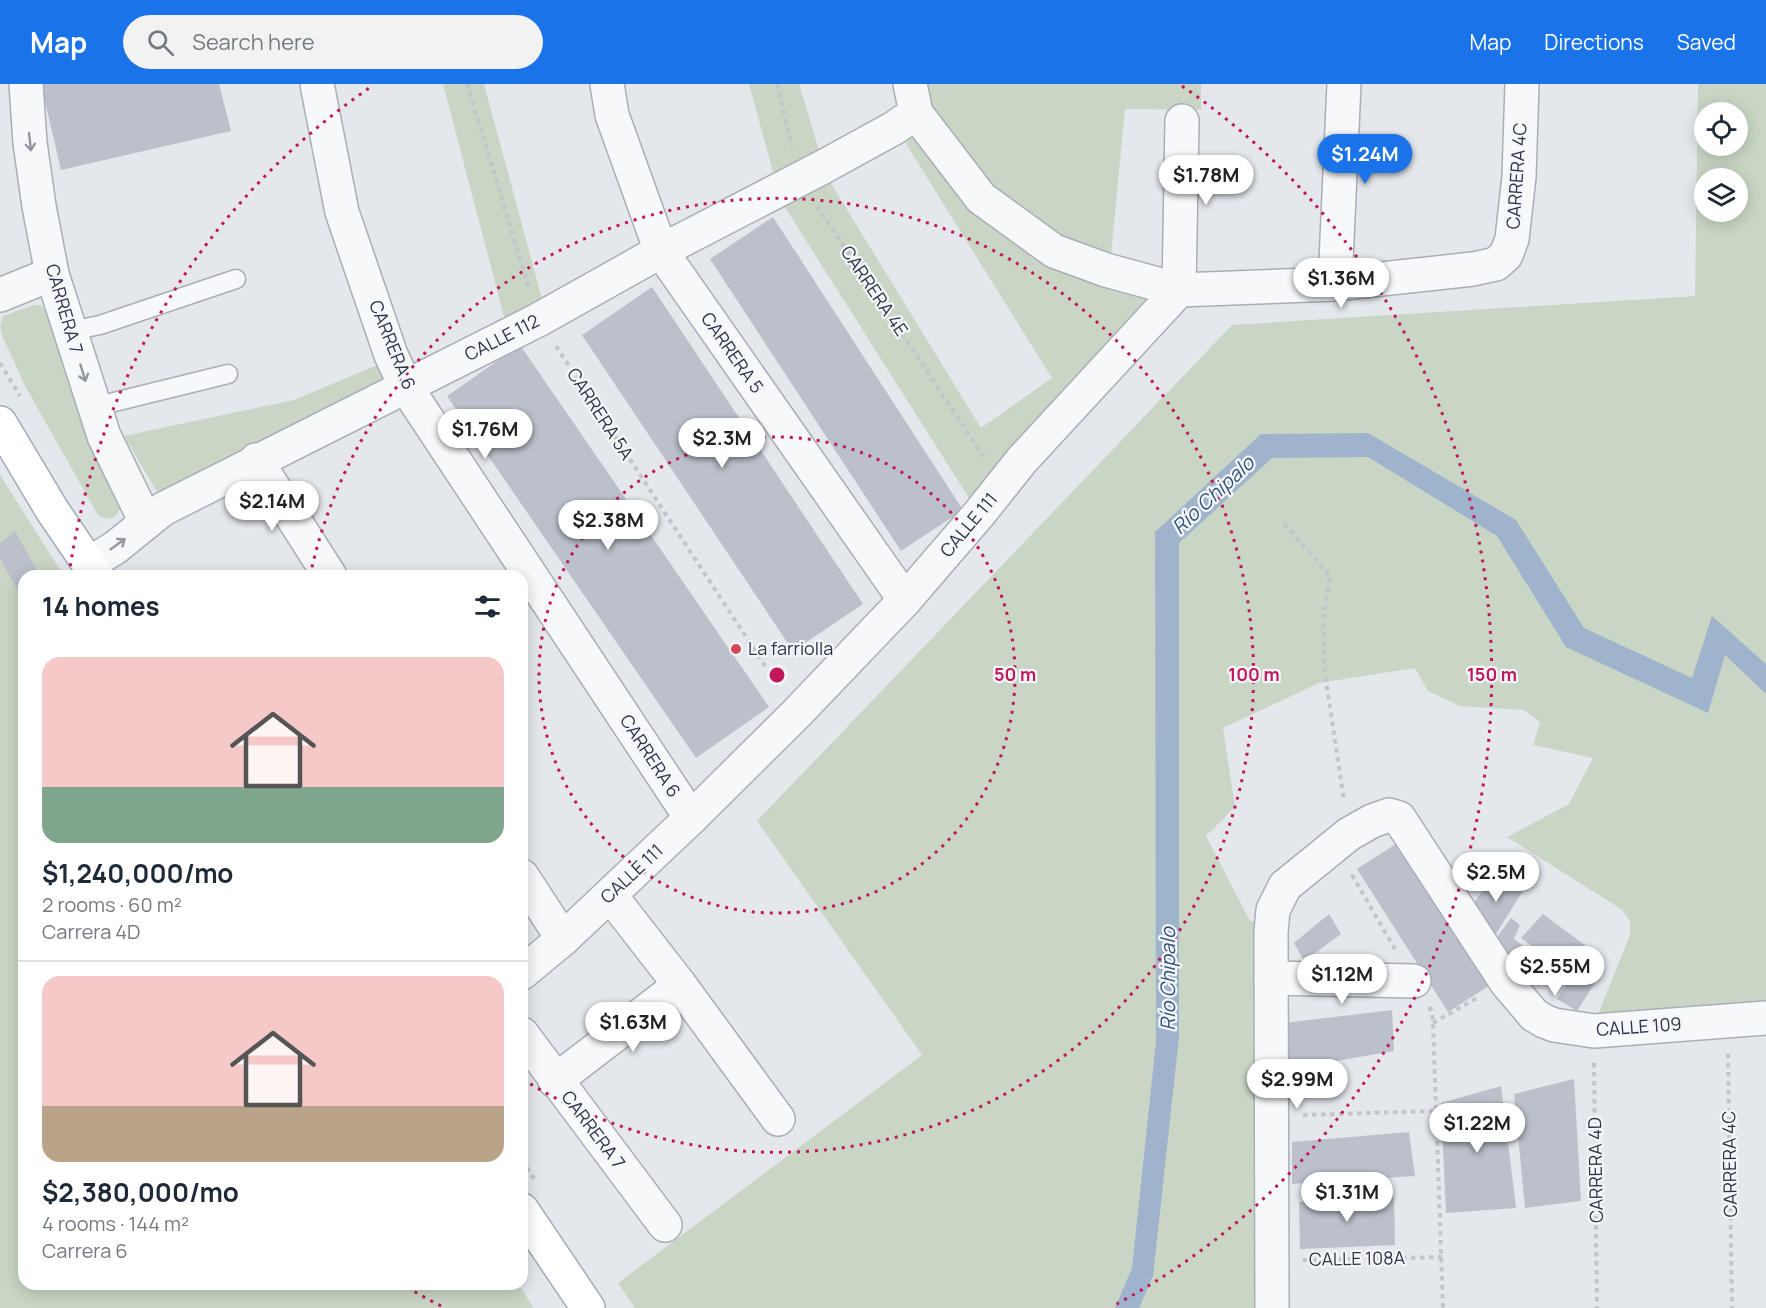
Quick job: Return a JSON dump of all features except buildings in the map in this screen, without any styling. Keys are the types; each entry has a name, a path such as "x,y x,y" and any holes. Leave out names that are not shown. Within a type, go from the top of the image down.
{"main road":[{"path":"0,423 52,510 93,570"},
{"path":"528,1219 588,1308"}],"street":[{"name":"CARRERA 7","path":"26,84 37,196 52,274 104,436 146,522"},
{"name":"CARRERA 6","path":"317,84 342,212 391,355 406,387 527,570"},
{"name":"CARRERA 5","path":"607,84 612,115 661,251 905,600"},
{"path":"913,98 981,198 1054,251 1106,270 1179,290 1335,284 1344,84"},
{"name":"CARRERA 4C","path":"1335,284 1473,269 1496,264 1506,255 1512,239 1519,177 1522,84"},
{"name":"CALLE 112","path":"93,570 116,547 163,508 538,320 661,251 894,128 913,98"},
{"path":"1179,290 1182,121"},
{"path":"0,295 52,274"},
{"name":"CALLE 111","path":"528,969 563,939 691,818 796,714 905,600 1022,460 1179,290"},
{"path":"256,460 326,570"},
{"name":"CARRERA 6","path":"528,571 691,818"},
{"name":"CALLE 109","path":"1271,978 1273,910 1285,886 1342,840 1372,821 1389,815 1399,818 1506,982 1534,1015 1544,1021 1554,1026 1594,1031 1766,1018"},
{"path":"528,885 563,939"},
{"path":"610,895 680,985 778,1119"},
{"path":"1272,1308 1271,978 1414,981"},
{"path":"555,1080 680,985"},
{"name":"CARRERA 7","path":"528,1042 665,1225"}],"lane":[{"path":"70,331 100,325 236,279"},
{"path":"94,407 228,374"}],"path":[{"name":"CARRERA 5A","path":"467,84 538,320 796,714"},
{"name":"CARRERA 4E","path":"777,84 800,179 1002,484"},
{"path":"1284,524 1330,576 1323,623 1324,674 1342,840 1432,1012 1443,1308"},
{"path":"1433,1023 1506,982"},
{"name":"CARRERA 4C","path":"1727,1021 1732,1308"},
{"name":"CARRERA 4D","path":"1594,1031 1597,1308"},
{"path":"1272,1116 1436,1111"},
{"name":"CALLE 108A","path":"1272,1261 1442,1257"}],"green space":[{"path":"443,84 484,84 548,321 512,347"},
{"path":"749,84 799,84 827,177 981,428 1052,378 903,139 917,84 1201,84 1201,110 1125,109 1110,265 1193,293 1161,322 986,525 781,201"},
{"path":"1698,84 1766,84 1766,1009 1594,1024 1630,935 1630,921 1621,909 1507,837 1569,804 1593,758 1533,745 1540,722 1524,710 1460,706 1428,691 1415,668 1319,683 1223,728 1235,807 1206,836 1250,921 1271,921 1271,1308 635,1308 618,1283 922,1055 757,821 1232,325 1695,296 1696,222 1748,222 1748,168 1697,168 1697,156 1748,156 1748,102 1698,102"},
{"path":"34,305 41,305 46,311 69,378 119,500 120,509 115,517 106,519 98,515 25,386 2,335 0,325 3,316"},
{"path":"401,355 414,392 157,492 124,436 294,400"},
{"path":"0,475 60,570 18,570 18,1290 522,1290 534,1308 0,1308"}],"water":[{"name":"Río Chipalo","path":"1368,433 1516,520 1584,628 1692,678 1712,616 1766,664 1766,694 1725,655 1708,713 1566,647 1497,536 1368,457 1272,458 1179,543 1179,1037 1153,1276 1139,1308 1115,1308 1132,1268 1156,1042 1155,532 1261,434"}],"place":[{"name":"La farriolla","path":"736,649"}]}
